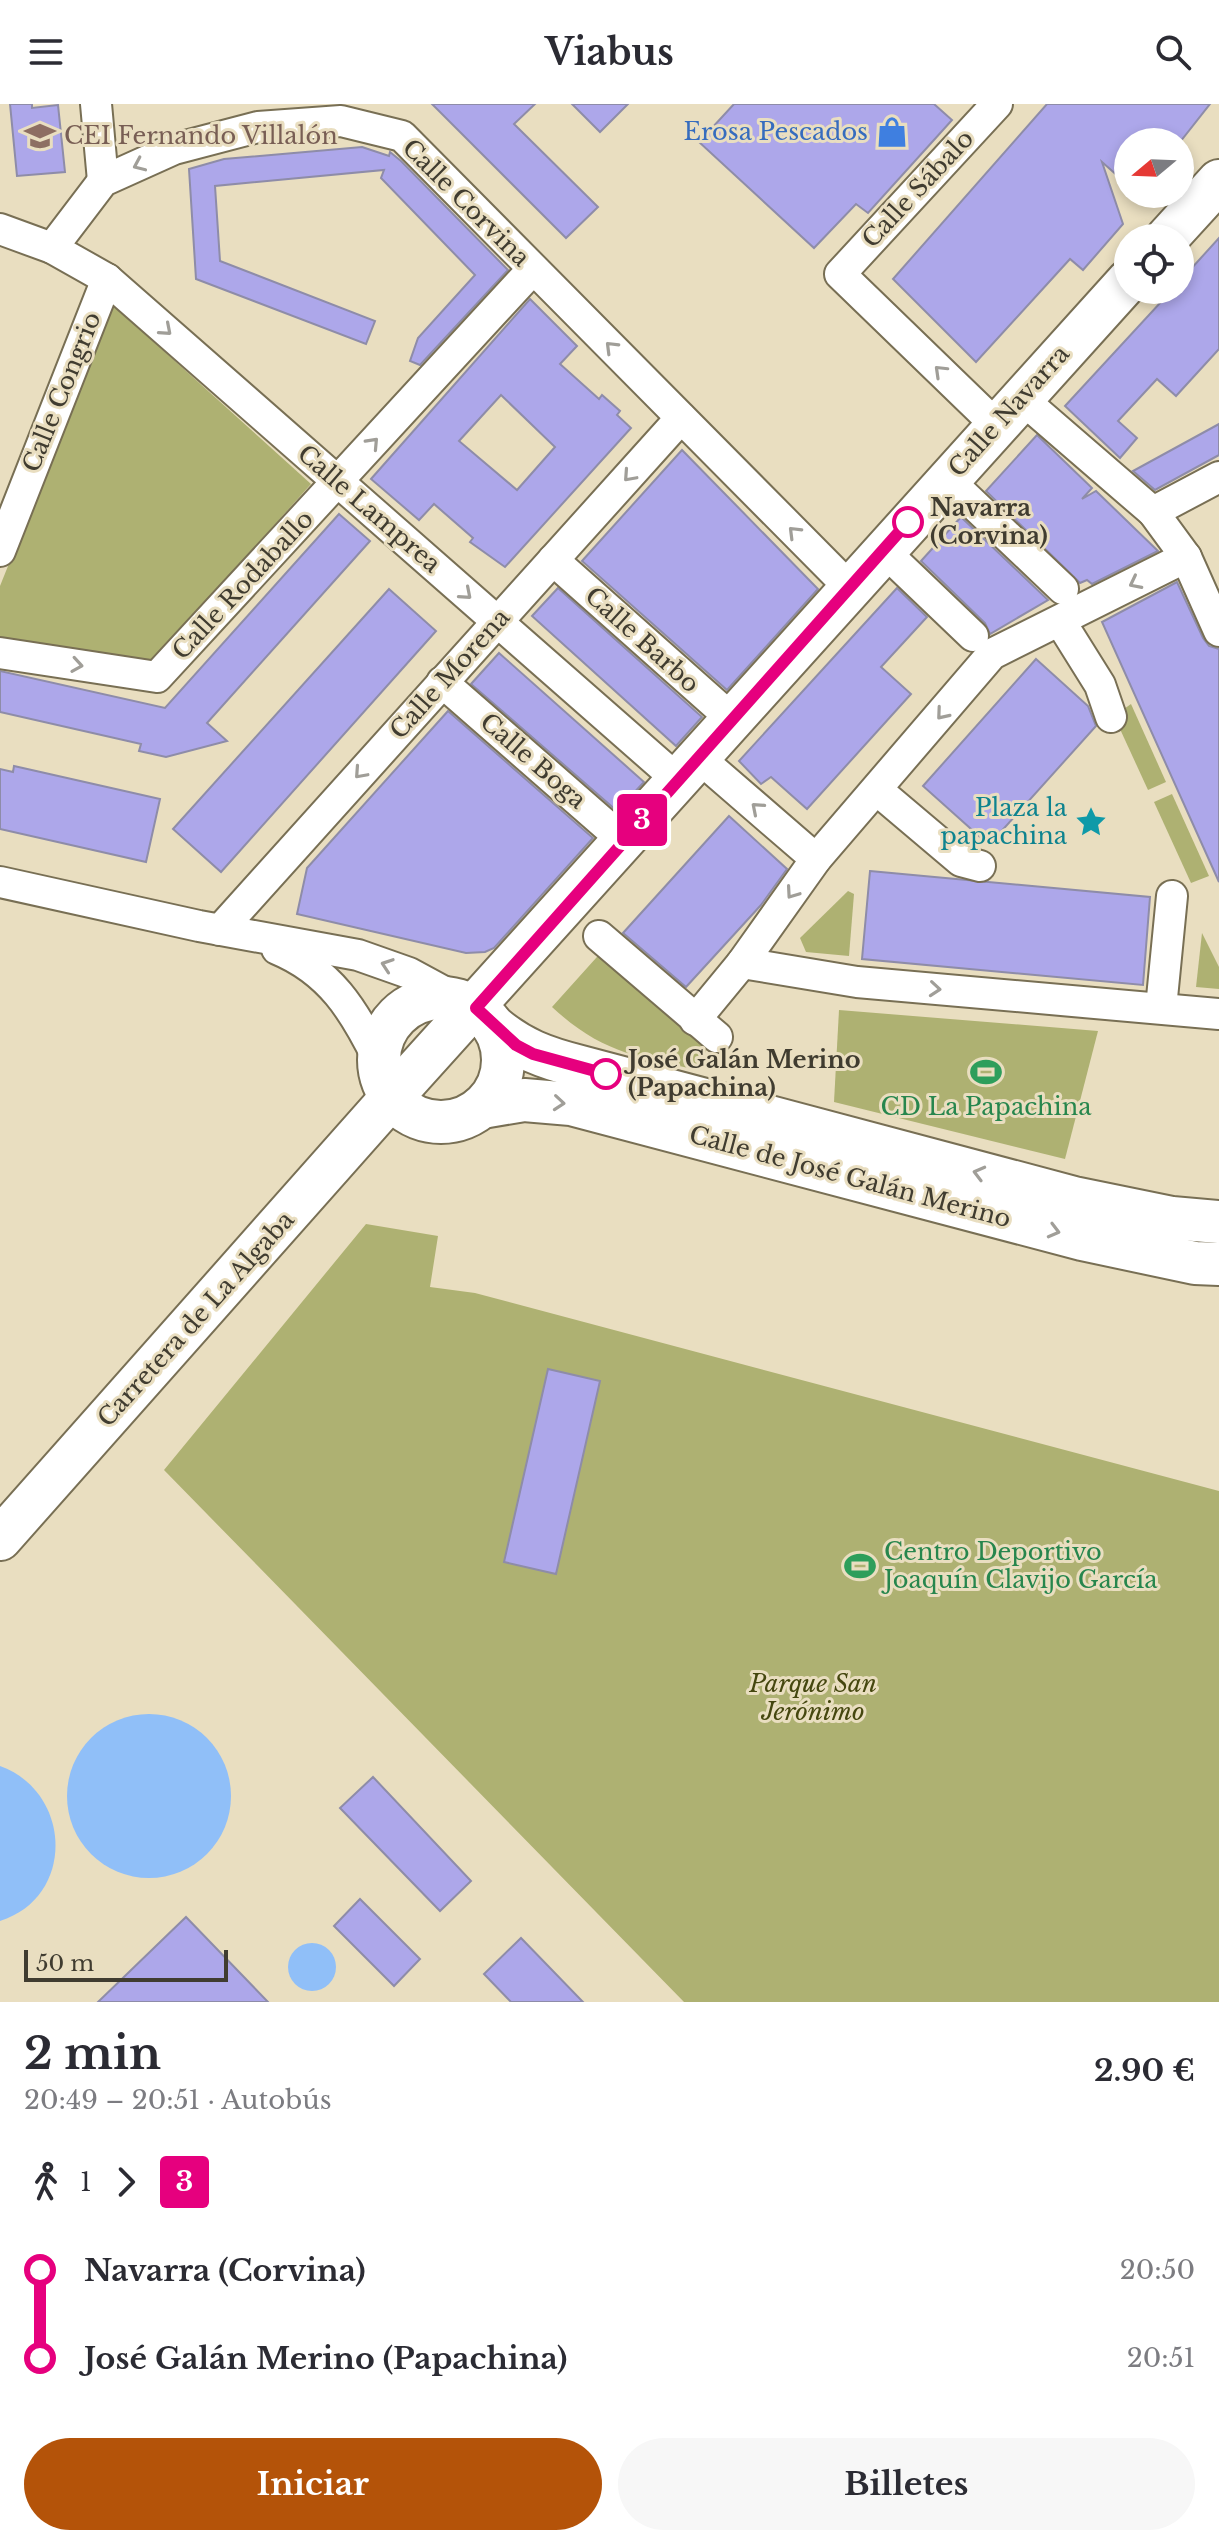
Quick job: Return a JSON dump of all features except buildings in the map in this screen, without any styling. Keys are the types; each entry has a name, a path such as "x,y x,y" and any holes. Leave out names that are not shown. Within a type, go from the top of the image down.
{"main road":[{"path":"1180,224 1219,181"},
{"name":"Calle Navarra","path":"385,1079 475,1011 849,587 1114,296"},
{"path":"475,1011 499,1036 503,1061 497,1087 482,1107"},
{"name":"Calle de José Galán Merino","path":"475,1011 516,1045 545,1058 1074,1198 1172,1218 1219,1222"},
{"path":"385,1079 406,1112 433,1122"},
{"name":"Carretera de La Algaba","path":"0,1539 334,1163 385,1079"},
{"name":"Calle de José Galán Merino","path":"334,1163 387,1131 463,1118 482,1107 524,1100 571,1104 1082,1239 1195,1263 1219,1264"}],"street":[{"path":"96,104 103,181"},
{"name":"Calle Sábalo","path":"997,104 840,274 1009,411"},
{"name":"Calle Corvina","path":"52,248 103,181 174,149 258,127 383,118 849,587"},
{"path":"0,229 52,248"},
{"name":"Calle Lamprea","path":"52,248 107,279 497,621 688,769 816,859"},
{"name":"Calle Rodaballo","path":"0,653 157,677 533,269"},
{"name":"Calle Congrio","path":"0,551 107,279"},
{"path":"1009,411 1153,512 1186,557 1219,631"},
{"name":"Calle Morena","path":"229,932 442,682 681,418"},
{"path":"1153,512 1219,477"},
{"path":"947,479 1069,604 1111,717"},
{"path":"883,550 981,644"},
{"path":"599,936 706,1028 742,963 816,859 877,790 981,644 1069,604 1186,557"},
{"name":"Calle Barbo","path":"553,560 732,719"},
{"name":"Calle Boga","path":"442,682 624,841"},
{"path":"877,790 970,863"},
{"path":"0,882 229,932 358,955 409,973 475,1011"},
{"path":"1161,1008 1172,896"},
{"path":"229,932 313,967 338,990 359,1019 385,1079"},
{"path":"742,963 857,982 1219,1014"}],"green space":[{"path":"113,305 311,484 152,662 0,641 0,586"},
{"path":"1131,704 1166,782 1148,790 1114,716"},
{"path":"1172,794 1209,876 1191,883 1154,802"},
{"path":"848,891 854,894 849,956 806,952 800,938"},
{"path":"1202,933 1219,967 1219,989 1196,987"},
{"path":"605,948 710,1041 698,1070 620,1050 587,1034 552,1007"},
{"name":"CD La Papachina","path":"839,1010 1098,1031 1065,1159 834,1102"},
{"name":"Parque San Jerónimo","path":"366,1224 438,1236 430,1287 475,1293 1219,1491 1219,2002 684,2002 164,1470"}],"water":[{"path":"149,1714 180,1721 207,1738 224,1765 231,1796 224,1827 207,1854 180,1871 149,1878 118,1871 91,1854 74,1827 67,1796 74,1765 91,1738 118,1721"},
{"path":"0,1766 24,1779 41,1798 52,1820 56,1844 52,1868 42,1890 25,1909 0,1921"},
{"path":"312,1943 329,1950 336,1967 329,1984 312,1991 295,1984 288,1967 295,1950"}],"bus line":[{"name":"3","path":"606,1074 533,1054 516,1045 476,1008 908,522"}],"place":[{"name":"Erosa Pescados","path":"892,132"},
{"name":"CEI Fernando Villalón","path":"40,136"},
{"name":"Navarra (Corvina)","path":"908,522"},
{"name":"Plaza la papachina","path":"1091,822"},
{"name":"CD La Papachina","path":"986,1072"},
{"name":"José Galán Merino (Papachina)","path":"606,1074"},
{"name":"Centro Deportivo Joaquín Clavijo García","path":"860,1566"}]}
